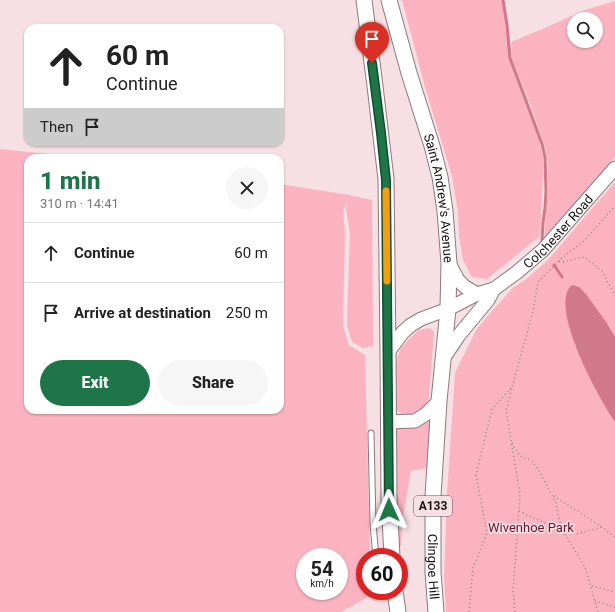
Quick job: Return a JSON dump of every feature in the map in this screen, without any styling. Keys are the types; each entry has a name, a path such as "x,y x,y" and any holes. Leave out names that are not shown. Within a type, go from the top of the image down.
{"main road":[{"path":"364,0 386,180 389,498 392,548"},
{"name":"Saint Andrew's Avenue","path":"389,0 409,73 432,146 440,177 445,211 449,262 448,309 439,401"},
{"name":"Colchester Road","path":"388,352 411,324 448,309 477,294 494,289 516,273 543,250 615,168"},
{"path":"449,262 458,280 465,287 477,294"},
{"name":"Colchester Road","path":"443,359 459,335 488,300 494,289"},
{"path":"388,422 414,421 426,414 439,401"},
{"name":"Clingoe Hill","path":"436,612 433,572 433,496 439,401"},
{"path":"396,600 398,612"}],"lane":[{"path":"371,433 372,503 375,548"}],"path":[{"path":"515,612 514,592 520,495 506,410 533,311 538,282 559,261 584,241 615,206"},
{"path":"559,261 563,262 584,257 602,271 615,296"},
{"path":"469,612 473,568 487,533 476,475 492,409 512,386"},
{"path":"511,441 518,453 522,457 531,460 538,469 556,502 562,530 586,570 592,586 598,612"},
{"path":"552,495 615,536"},
{"path":"519,511 562,530 576,534 602,527"},
{"path":"592,586 615,592"},
{"path":"595,601 615,607"}],"green space":[{"path":"402,0 503,0 510,58 537,133 543,156 540,236 487,279 472,277 463,260 452,176 425,87"},
{"path":"615,1 615,157 544,238 548,192 547,155 531,106 512,59 511,42 567,18 567,48 603,48 603,12 580,12"},
{"path":"0,149 48,154 24,154 24,414 284,414 284,185 372,200 373,346 363,348 352,342 347,325 350,233 346,209 348,199 343,212 345,233 343,326 349,345 365,355 370,548 356,548 356,600 362,600 341,612 0,612"},
{"name":"Wivenhoe Park","path":"615,182 615,612 446,612 444,578 447,493 455,373 476,330 513,288 525,280 548,260"},
{"path":"430,328 434,332 429,397 422,411 417,414 404,415 397,410 395,401 397,358 401,348 409,339 419,330"},
{"path":"430,420 429,468 411,471 403,516 401,546 397,546 395,429 417,427"}],"shaded area":[{"path":"572,285 579,287 586,294 615,337 615,422 598,395 588,375 578,353 571,332 566,312 566,296"}],"waterway":[{"path":"503,0 510,58 542,144 545,157 546,192 543,243"},
{"path":"554,265 562,277"}],"slow traffic":[{"path":"386,191 387,281"}],"route":[{"path":"372,63 386,180 389,510"}]}
